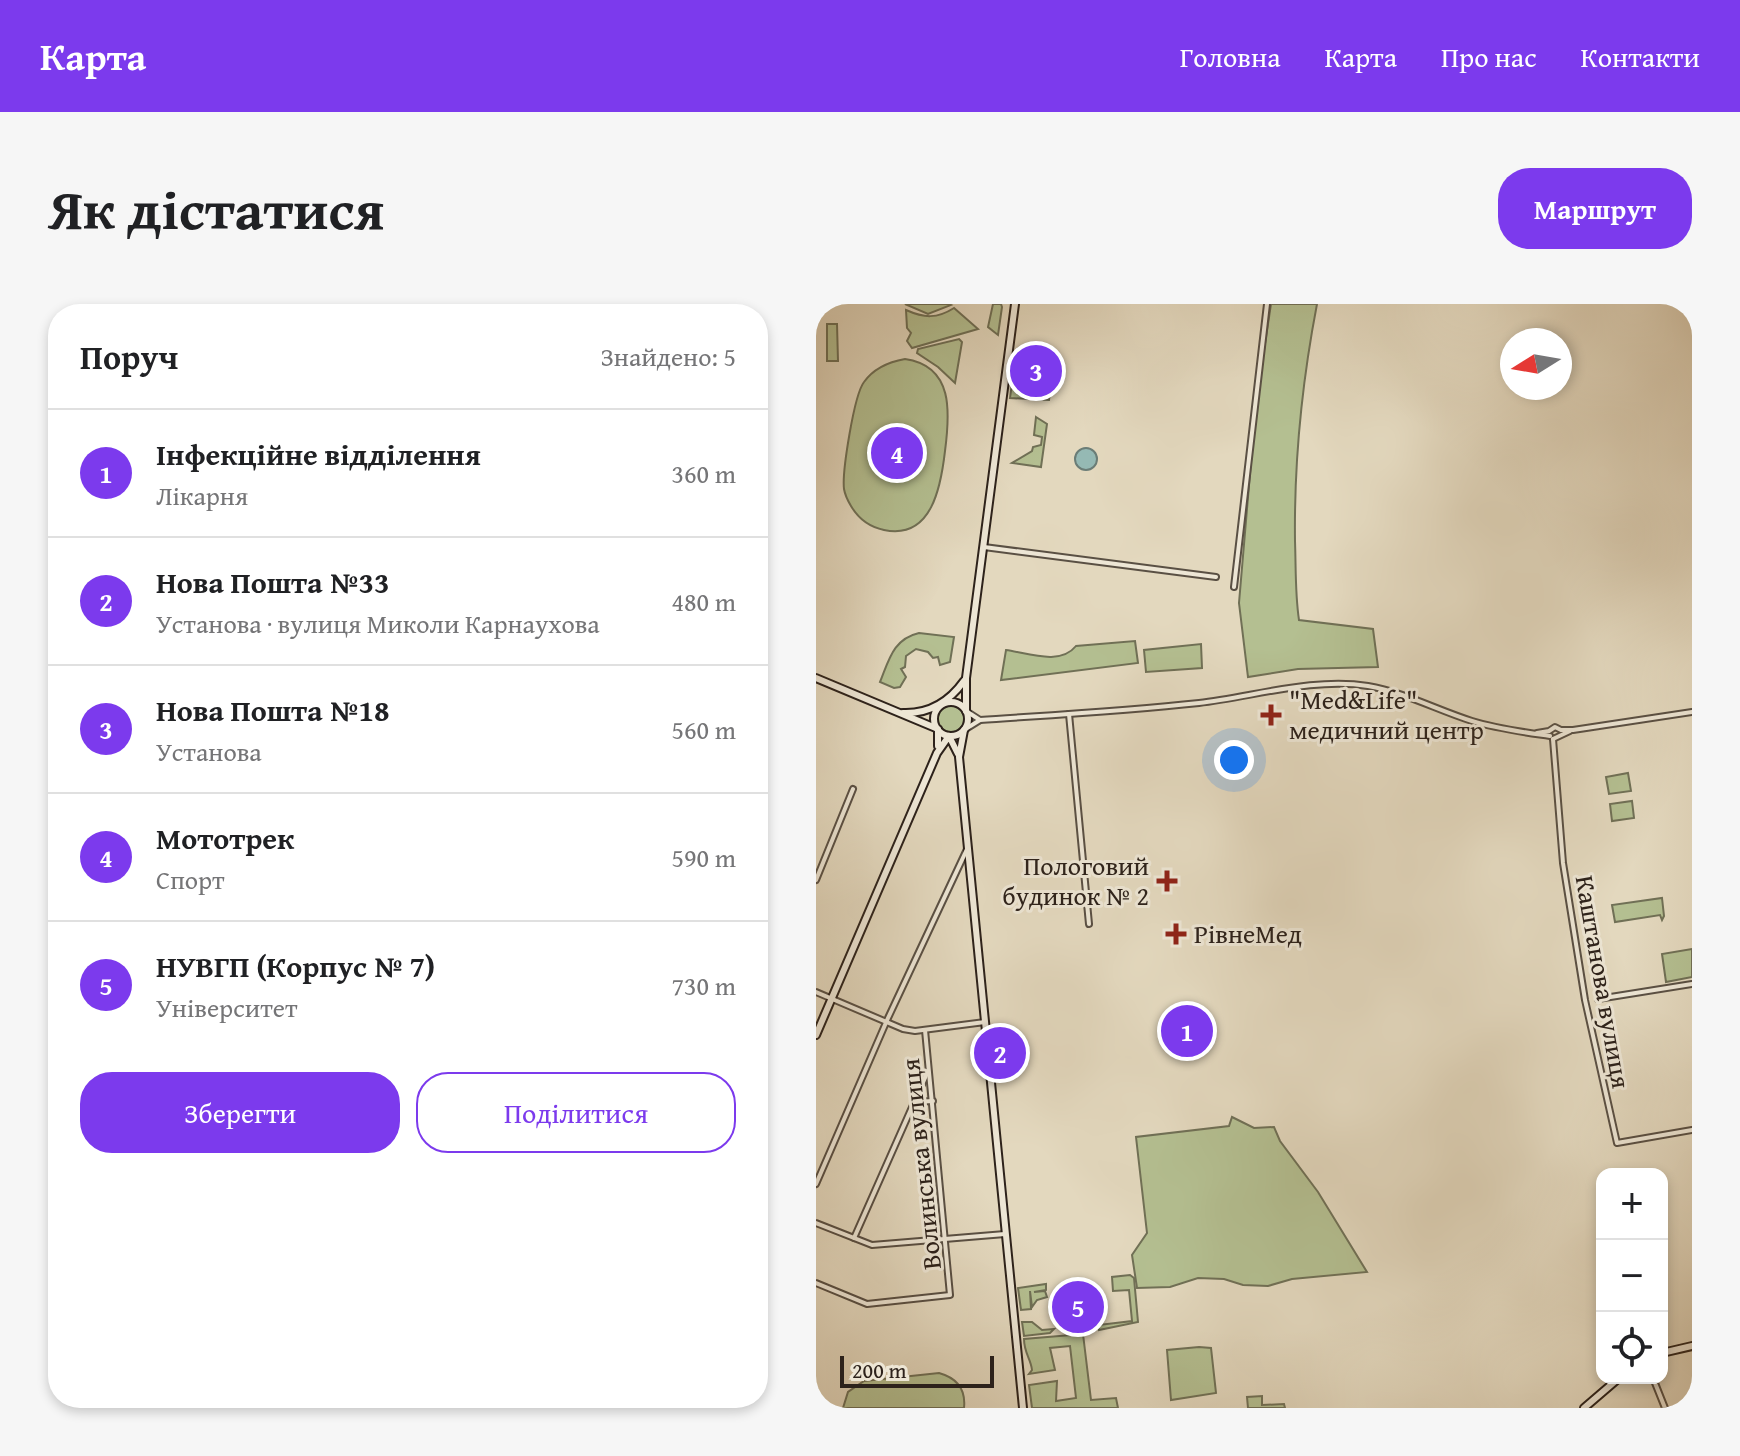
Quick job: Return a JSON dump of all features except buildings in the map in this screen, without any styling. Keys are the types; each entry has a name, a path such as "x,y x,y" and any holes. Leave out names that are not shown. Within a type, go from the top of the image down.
{"main road":[{"path":"1015,304 966,678 968,719 959,757 1023,1408"},
{"path":"816,678 938,729 949,736 959,757"},
{"path":"937,753 935,716 966,678"},
{"path":"897,712 925,711 943,704 959,703 966,711"},
{"path":"816,1035 937,753 949,736 964,730"},
{"path":"1668,1352 1692,1346"},
{"path":"1584,1408 1612,1384"}],"street":[{"path":"1234,587 1267,304"},
{"path":"984,547 1216,577"},
{"path":"964,730 980,720 1201,703 1288,689 1346,685 1368,686 1470,720 1535,734 1555,735 1692,712"},
{"path":"966,711 980,720"},
{"path":"1069,714 1089,924"},
{"name":"Каштанова вулиця","path":"1555,735 1563,863 1585,1000 1617,1143 1692,1130"},
{"path":"816,880 853,789"},
{"path":"816,1184 968,847"},
{"path":"1598,999 1692,984"},
{"path":"816,992 909,1031 985,1022"},
{"name":"Волинська вулиця","path":"816,1283 867,1304 950,1295 925,1030"},
{"path":"854,1239 929,1069"},
{"path":"914,1102 933,1101"},
{"path":"816,1223 854,1239 879,1245 1005,1234"},
{"path":"1655,1384 1665,1408"}],"green space":[{"path":"905,304 949,304 951,305 928,314"},
{"path":"993,304 1001,304 1002,307 998,335 988,327"},
{"path":"1271,304 1317,304 1303,392 1298,451 1295,541 1299,620 1373,629 1378,667 1298,669 1248,677 1239,603 1256,403"},
{"path":"954,308 978,329 912,348 907,341 911,333 907,328 906,310 930,316"},
{"path":"827,324 837,324 838,361 827,361"},
{"path":"959,339 962,342 955,383 917,353 918,349"},
{"path":"905,359 921,363 941,381 948,422 945,451 937,494 923,519 913,527 900,531 884,530 861,518 848,500 844,489 847,451 856,402 864,382 882,366"},
{"path":"1013,375 1022,376 1022,383 1051,386 1049,400 1010,398"},
{"path":"1036,417 1047,424 1041,467 1012,463 1032,451 1033,447 1041,445 1042,437 1034,435"},
{"path":"919,633 954,637 950,662 940,665 938,657 933,658 928,652 916,649 906,656 905,667 901,669 906,677 900,687 894,688 880,682 889,658 898,645"},
{"path":"1135,641 1138,663 1001,680 1006,650 1053,657 1076,646"},
{"path":"1201,644 1202,668 1146,672 1144,650"},
{"path":"951,704 961,708 965,718 961,728 951,732 941,728 937,718 941,708"},
{"path":"1628,773 1631,791 1609,794 1606,777"},
{"path":"1632,801 1634,818 1612,821 1610,804"},
{"path":"1662,898 1662,920 1660,915 1615,922 1612,905"},
{"path":"1692,949 1692,977 1666,982 1662,954"},
{"path":"1232,1117 1254,1128 1274,1127 1280,1141 1318,1192 1367,1272 1292,1279 1268,1286 1198,1278 1170,1287 1137,1288 1132,1255 1147,1233 1136,1137 1229,1126"},
{"path":"1130,1275 1134,1278 1138,1322 1099,1330 1098,1325 1132,1321 1129,1290 1113,1291 1112,1277"},
{"path":"1046,1284 1046,1290 1034,1292 1045,1291 1047,1297 1037,1300 1032,1307 1030,1291 1031,1309 1021,1310 1018,1288"},
{"path":"1022,1322 1032,1322 1042,1330 1054,1329 1050,1333 1024,1336"},
{"path":"1083,1334 1091,1400 1116,1398 1118,1408 1032,1408 1029,1385 1057,1381 1056,1401 1076,1398 1070,1346 1050,1348 1055,1370 1029,1374 1032,1370 1024,1339"},
{"path":"1211,1348 1216,1393 1171,1400 1167,1350"},
{"path":"939,1373 959,1385 964,1408 843,1408 848,1392 864,1381"},
{"path":"1262,1396 1262,1405 1284,1404 1285,1408 1248,1408 1247,1397"}],"water":[{"path":"1086,448 1094,451 1097,459 1094,467 1086,470 1078,467 1075,459 1078,451"}],"place":[{"name":"Нова Пошта №18","path":"1036,371"},
{"name":"Мототрек","path":"897,453"},
{"name":"\"Med&Life\" медичний центр","path":"1271,715"},
{"name":"Пологовий будинок № 2","path":"1167,881"},
{"name":"РівнеМед","path":"1176,934"},
{"name":"Інфекційне відділення","path":"1187,1031"},
{"name":"Нова Пошта №33","path":"1000,1053"},
{"name":"НУВГП (Корпус № 7)","path":"1078,1307"}]}
